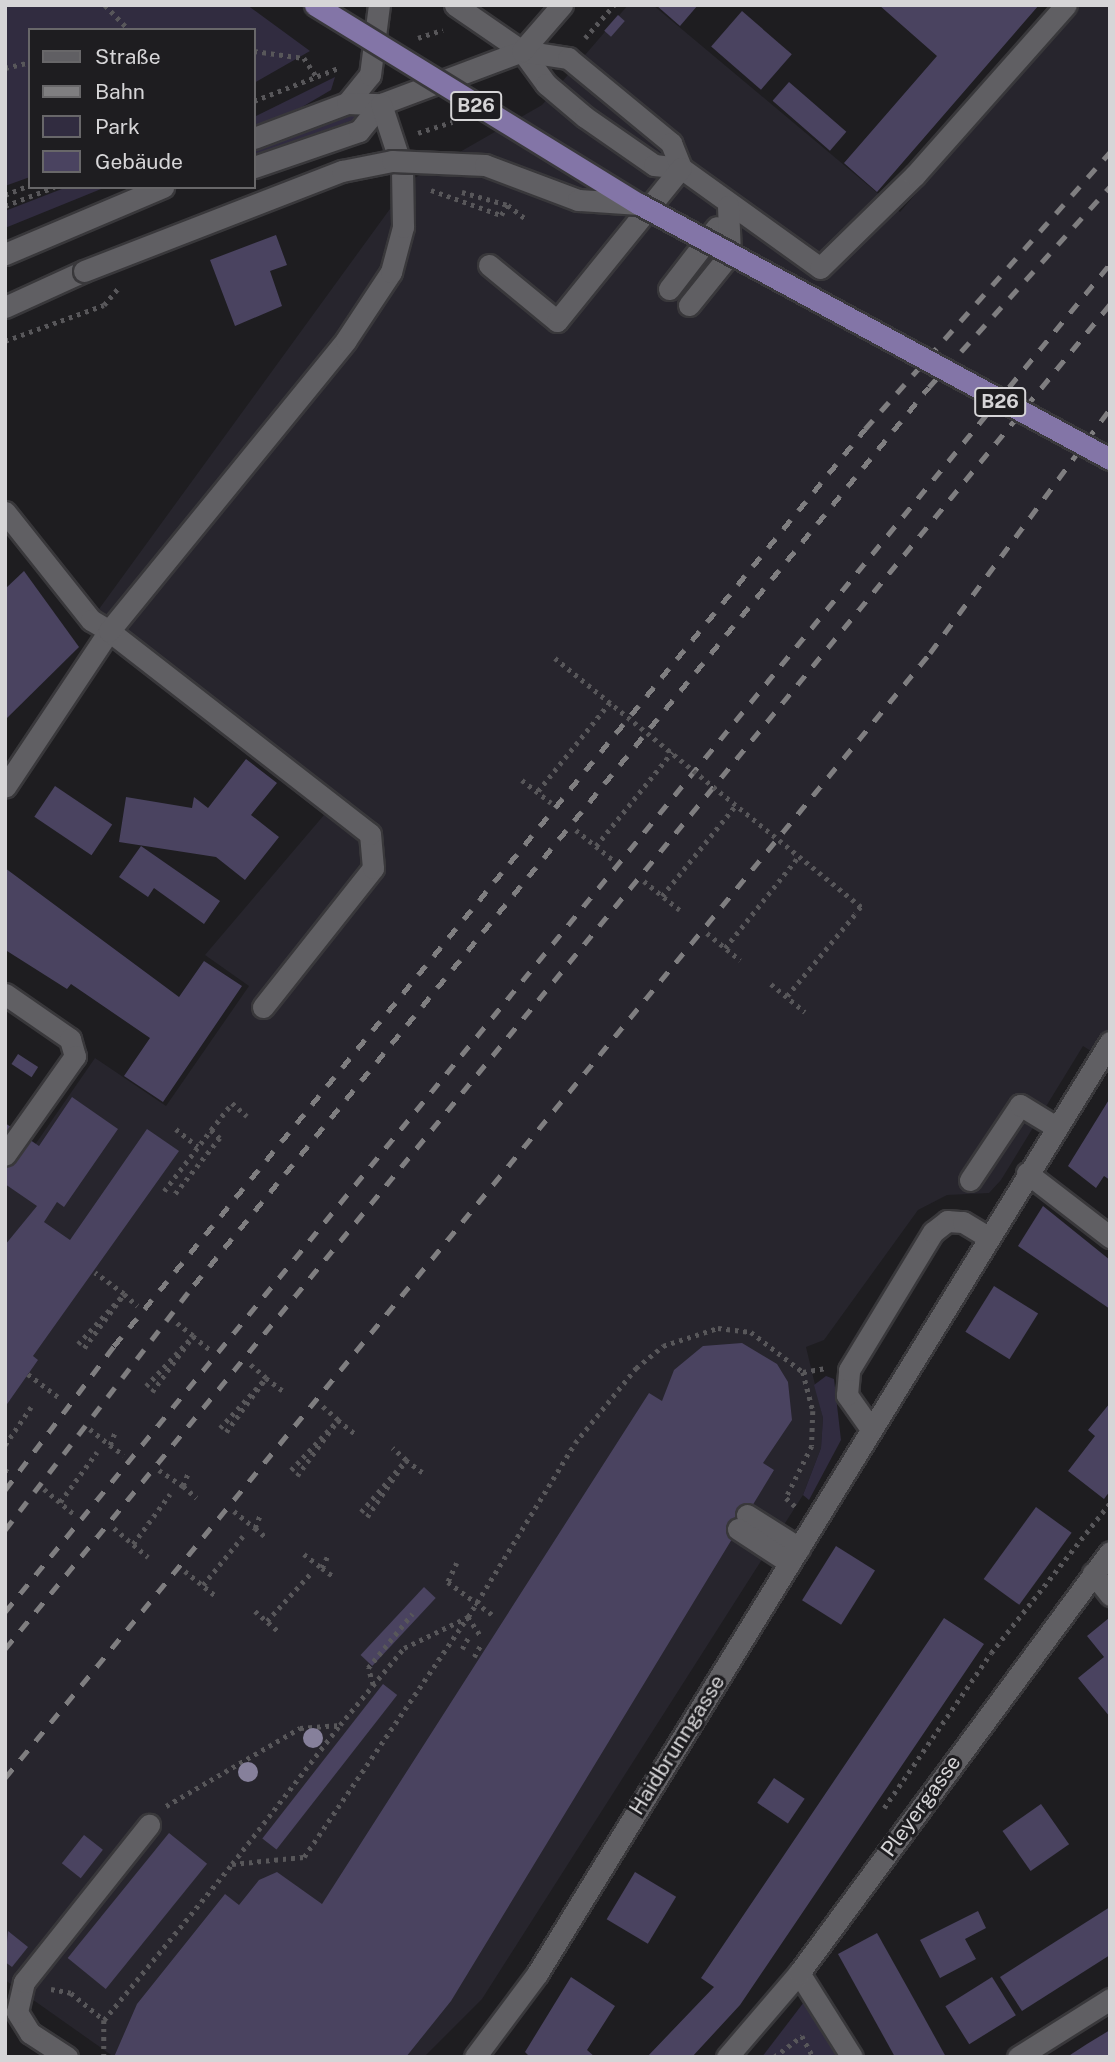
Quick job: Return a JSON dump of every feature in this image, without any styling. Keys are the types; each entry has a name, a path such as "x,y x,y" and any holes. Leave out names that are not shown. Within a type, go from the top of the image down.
{"main road":[{"name":"B26","path":"315,5 639,204 1110,459"}],"street":[{"path":"347,103 370,75 379,5"},
{"path":"455,5 522,51 546,84 585,117 654,165 681,168"},
{"path":"256,137 347,103 381,104 522,51 562,5"},
{"path":"522,51 568,58 671,142 681,168 728,206 820,268 915,175 1066,5"},
{"path":"256,166 359,131 381,104"},
{"path":"5,787 100,625 346,340 391,272 403,227 402,168 381,104"},
{"path":"5,307 83,271 342,171 392,161 485,165 578,200 639,204"},
{"path":"489,265 557,321 681,168"},
{"path":"5,254 158,189"},
{"path":"669,289 709,242 728,206"},
{"path":"689,305 730,254 728,206"},
{"path":"5,512 100,625 370,834 373,868 263,1007"},
{"path":"5,994 70,1039 75,1056 5,1154"},
{"name":"Haidbrunngasse","path":"475,2057 537,1974 1110,1042"},
{"path":"970,1180 1020,1105 1056,1127"},
{"path":"1027,1173 1110,1237"},
{"path":"871,1429 847,1395 849,1370 933,1232 955,1221 988,1237"},
{"path":"743,1522 794,1555"},
{"name":"Pleyergasse","path":"727,2057 799,1973 1110,1552"},
{"path":"1093,1573 1110,1595"},
{"path":"66,2057 30,2033 17,2012 24,1982 149,1825"},
{"path":"799,1973 852,2057"},
{"path":"1018,2057 1110,1999"}],"path":[{"path":"105,5 127,28"},
{"path":"256,51 304,58 318,78 256,100"},
{"path":"5,68 28,62"},
{"path":"5,195 28,186"},
{"path":"5,206 49,189"},
{"path":"461,192 508,205 527,220"},
{"path":"555,658 734,808 799,856 861,907 787,996"},
{"path":"538,791 610,702"},
{"path":"596,846 670,755"},
{"path":"522,780 551,803"},
{"path":"662,896 734,808"},
{"path":"576,830 613,860"},
{"path":"725,948 799,856"},
{"path":"644,881 680,910"},
{"path":"708,933 740,960"},
{"path":"771,984 805,1012"},
{"path":"164,1191 232,1103 247,1116"},
{"path":"176,1129 198,1147"},
{"path":"173,1197 220,1138 211,1130"},
{"path":"95,1273 138,1306"},
{"path":"78,1343 124,1294"},
{"path":"84,1348 124,1294"},
{"path":"174,1321 210,1350"},
{"path":"232,1864 304,1857 468,1617 575,1443 636,1368 692,1333 718,1328 751,1332 803,1372 813,1411 812,1446 786,1498 814,1523"},
{"path":"146,1387 193,1336"},
{"path":"152,1392 193,1336"},
{"path":"247,1362 286,1393"},
{"path":"28,1374 61,1399"},
{"path":"220,1428 266,1378"},
{"path":"226,1432 266,1378"},
{"path":"322,1406 354,1433"},
{"path":"5,1445 31,1407"},
{"path":"291,1471 338,1420"},
{"path":"297,1476 338,1420"},
{"path":"90,1429 124,1455"},
{"path":"110,1444 115,1432"},
{"path":"392,1448 423,1473"},
{"path":"60,1502 97,1452"},
{"path":"361,1513 406,1460"},
{"path":"367,1517 406,1460"},
{"path":"159,1470 197,1498"},
{"path":"183,1486 188,1473"},
{"path":"44,1489 75,1515"},
{"path":"133,1544 170,1494"},
{"path":"234,1511 267,1538"},
{"path":"255,1528 260,1515"},
{"path":"114,1528 148,1556"},
{"path":"203,1585 243,1536"},
{"path":"304,1554 332,1576"},
{"path":"322,1568 328,1555"},
{"path":"457,1563 447,1582 478,1601 494,1616"},
{"path":"186,1571 217,1597"},
{"path":"267,1621 310,1574"},
{"path":"255,1611 279,1632"},
{"path":"373,1685 368,1668 412,1614"},
{"path":"468,1617 480,1635"},
{"path":"104,2057 104,2020 232,1864 373,1685 404,1648 468,1617"},
{"path":"462,1649 468,1638"},
{"path":"474,1657 480,1646"},
{"path":"149,1825 162,1808 300,1728 340,1725"},
{"path":"24,1982 71,1993 104,2020"},
{"path":"774,2057 802,2036 813,2057"}],"shaded area":[{"path":"628,5 653,5 900,212 1080,5 1110,5 1110,1063 1083,1046 1001,1180 989,1193 947,1195 918,1210 824,1340 806,1347 823,1418 821,1448 803,1495 482,1999 424,2057 114,2057 5,1980 5,1188 95,1058 166,1106 249,986 205,955 324,815 96,637 91,620 411,180 542,105"}],"green space":[{"path":"5,5 247,5 310,51 256,82 256,28 28,28 28,178 5,186"},
{"path":"335,77 331,90 302,107 256,126 256,116"},
{"path":"348,113 362,117 256,154 256,148"},
{"path":"62,189 101,189 5,228 5,211"},
{"path":"826,1376 834,1379 841,1440 809,1500 803,1495 821,1448 823,1418 814,1385"},
{"path":"804,2002 837,2057 762,2057"}],"building":[{"path":"656,5 698,5 680,26"},
{"path":"879,5 1039,5 877,192 844,163 937,56"},
{"path":"742,11 792,54 761,90 711,46"},
{"path":"618,15 625,21 611,37 604,31"},
{"path":"789,82 846,132 830,151 773,101"},
{"path":"276,235 287,265 270,271 282,306 235,326 210,260"},
{"path":"24,571 79,647 5,720 5,589"},
{"path":"246,759 277,783 251,815 279,837 245,880 216,857 119,842 126,797 192,808 194,797 208,808"},
{"path":"55,786 112,825 92,855 34,817"},
{"path":"141,846 220,901 204,924 154,888 148,897 119,877"},
{"path":"5,868 179,997 204,961 242,986 163,1102 124,1076 150,1038 71,984 67,989 7,951"},
{"path":"18,1054 38,1067 32,1077 11,1064"},
{"path":"72,1097 118,1129 64,1207 57,1202 44,1222 70,1240 147,1129 179,1151 33,1356 38,1360 5,1407 5,1245 37,1206 5,1184 5,1123 39,1146"},
{"path":"1110,1098 1110,1180 1104,1176 1096,1188 1068,1166"},
{"path":"1043,1206 1110,1260 1110,1309 1018,1246"},
{"path":"994,1286 1038,1314 1009,1359 965,1332"},
{"path":"742,1343 777,1364 788,1382 792,1420 763,1463 774,1470 451,2001 406,2057 114,2057 137,2004 225,1894 239,1905 259,1880 277,1872 322,1904 649,1393 662,1401 674,1370 703,1346"},
{"path":"1110,1403 1110,1491 1104,1499 1068,1471 1095,1436 1088,1430"},
{"path":"1036,1507 1072,1533 1019,1605 984,1579"},
{"path":"836,1546 875,1570 841,1625 802,1600"},
{"path":"424,1587 436,1598 372,1666 361,1655"},
{"path":"944,1618 984,1644 740,2005 692,2057 647,2057 714,1987 701,1978"},
{"path":"1109,1618 1110,1717 1078,1678 1104,1657 1087,1636"},
{"path":"383,1684 397,1695 277,1850 262,1838"},
{"path":"774,1778 805,1799 788,1824 757,1803"},
{"path":"1041,1804 1069,1844 1031,1871 1002,1831"},
{"path":"169,1833 207,1864 106,1989 68,1958"},
{"path":"84,1835 103,1850 81,1878 62,1863"},
{"path":"635,1872 676,1897 648,1944 607,1919"},
{"path":"1110,1907 1110,1955 1022,2011 1000,1977"},
{"path":"978,1911 986,1928 965,1939 976,1959 940,1978 920,1940"},
{"path":"8,1931 28,1947 12,1967 5,1962"},
{"path":"877,1933 946,2057 895,2057 838,1954"},
{"path":"571,1977 615,2006 587,2050 595,2057 530,2057 525,2052"},
{"path":"992,1977 1016,2015 969,2044 945,2006"},
{"path":"1110,2030 1110,2057 1067,2057 1087,2044"}],"railway":[{"path":"5,1490 114,1346 865,429 1110,152"},
{"path":"5,1530 194,1285 929,387 1110,187"},
{"path":"5,1612 1110,264"},
{"path":"5,1649 1110,304"},
{"path":"5,1778 930,653 1110,409"}]}
